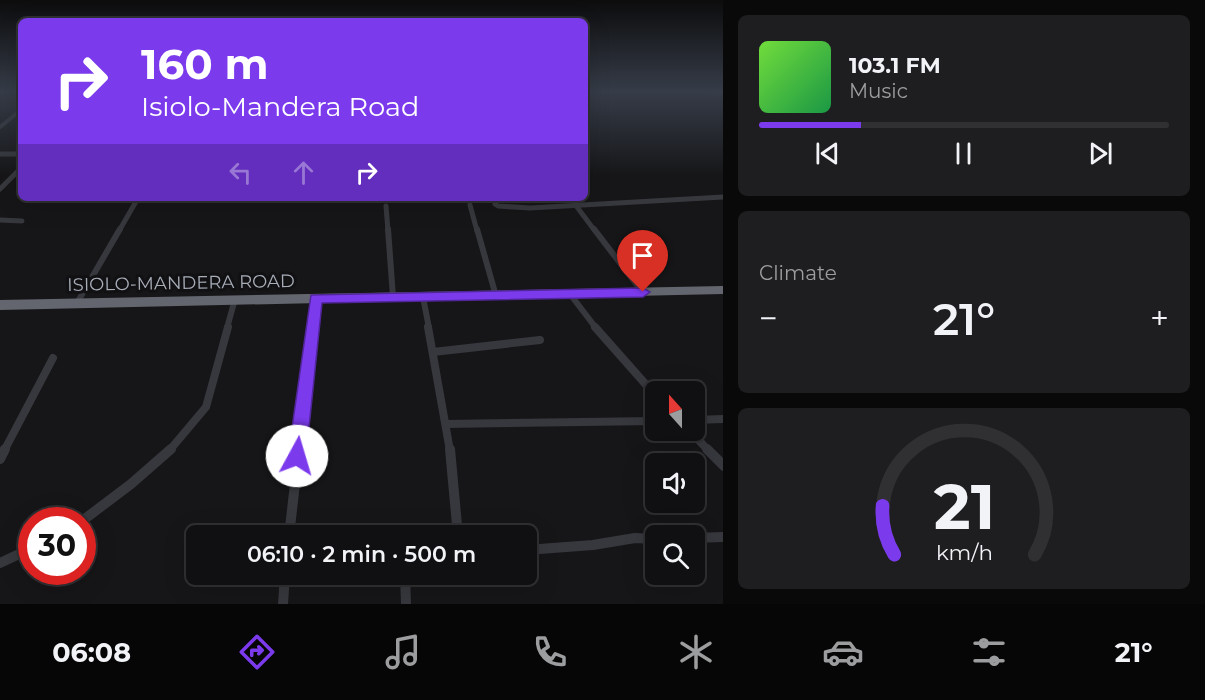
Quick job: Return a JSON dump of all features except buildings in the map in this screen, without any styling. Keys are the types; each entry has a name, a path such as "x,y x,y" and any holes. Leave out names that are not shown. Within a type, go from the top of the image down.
{"highway":[{"name":"ISIOLO-MANDERA ROAD","path":"0,304 723,290"}],"street":[{"path":"0,154 18,154"},
{"path":"0,189 18,171"},
{"path":"496,201 495,204 502,207 577,207 681,198 723,197"},
{"path":"77,303 136,201"},
{"path":"470,205 496,296"},
{"path":"386,207 393,297"},
{"path":"577,207 643,292"},
{"path":"0,220 22,220"},
{"path":"570,294 582,312 645,384"},
{"path":"423,297 447,424 456,493 457,525"},
{"path":"96,512 152,465 199,420 206,406 235,298"},
{"path":"290,525 315,298"},
{"path":"433,352 540,340"},
{"path":"0,459 53,358"},
{"path":"705,420 723,419"},
{"path":"447,424 645,421"},
{"path":"699,441 723,466"},
{"path":"705,538 723,537"},
{"path":"537,549 645,538"},
{"path":"0,563 18,555"},
{"path":"283,604 284,585"},
{"path":"405,585 406,604"}],"route":[{"path":"297,456 315,298 643,292"}]}
